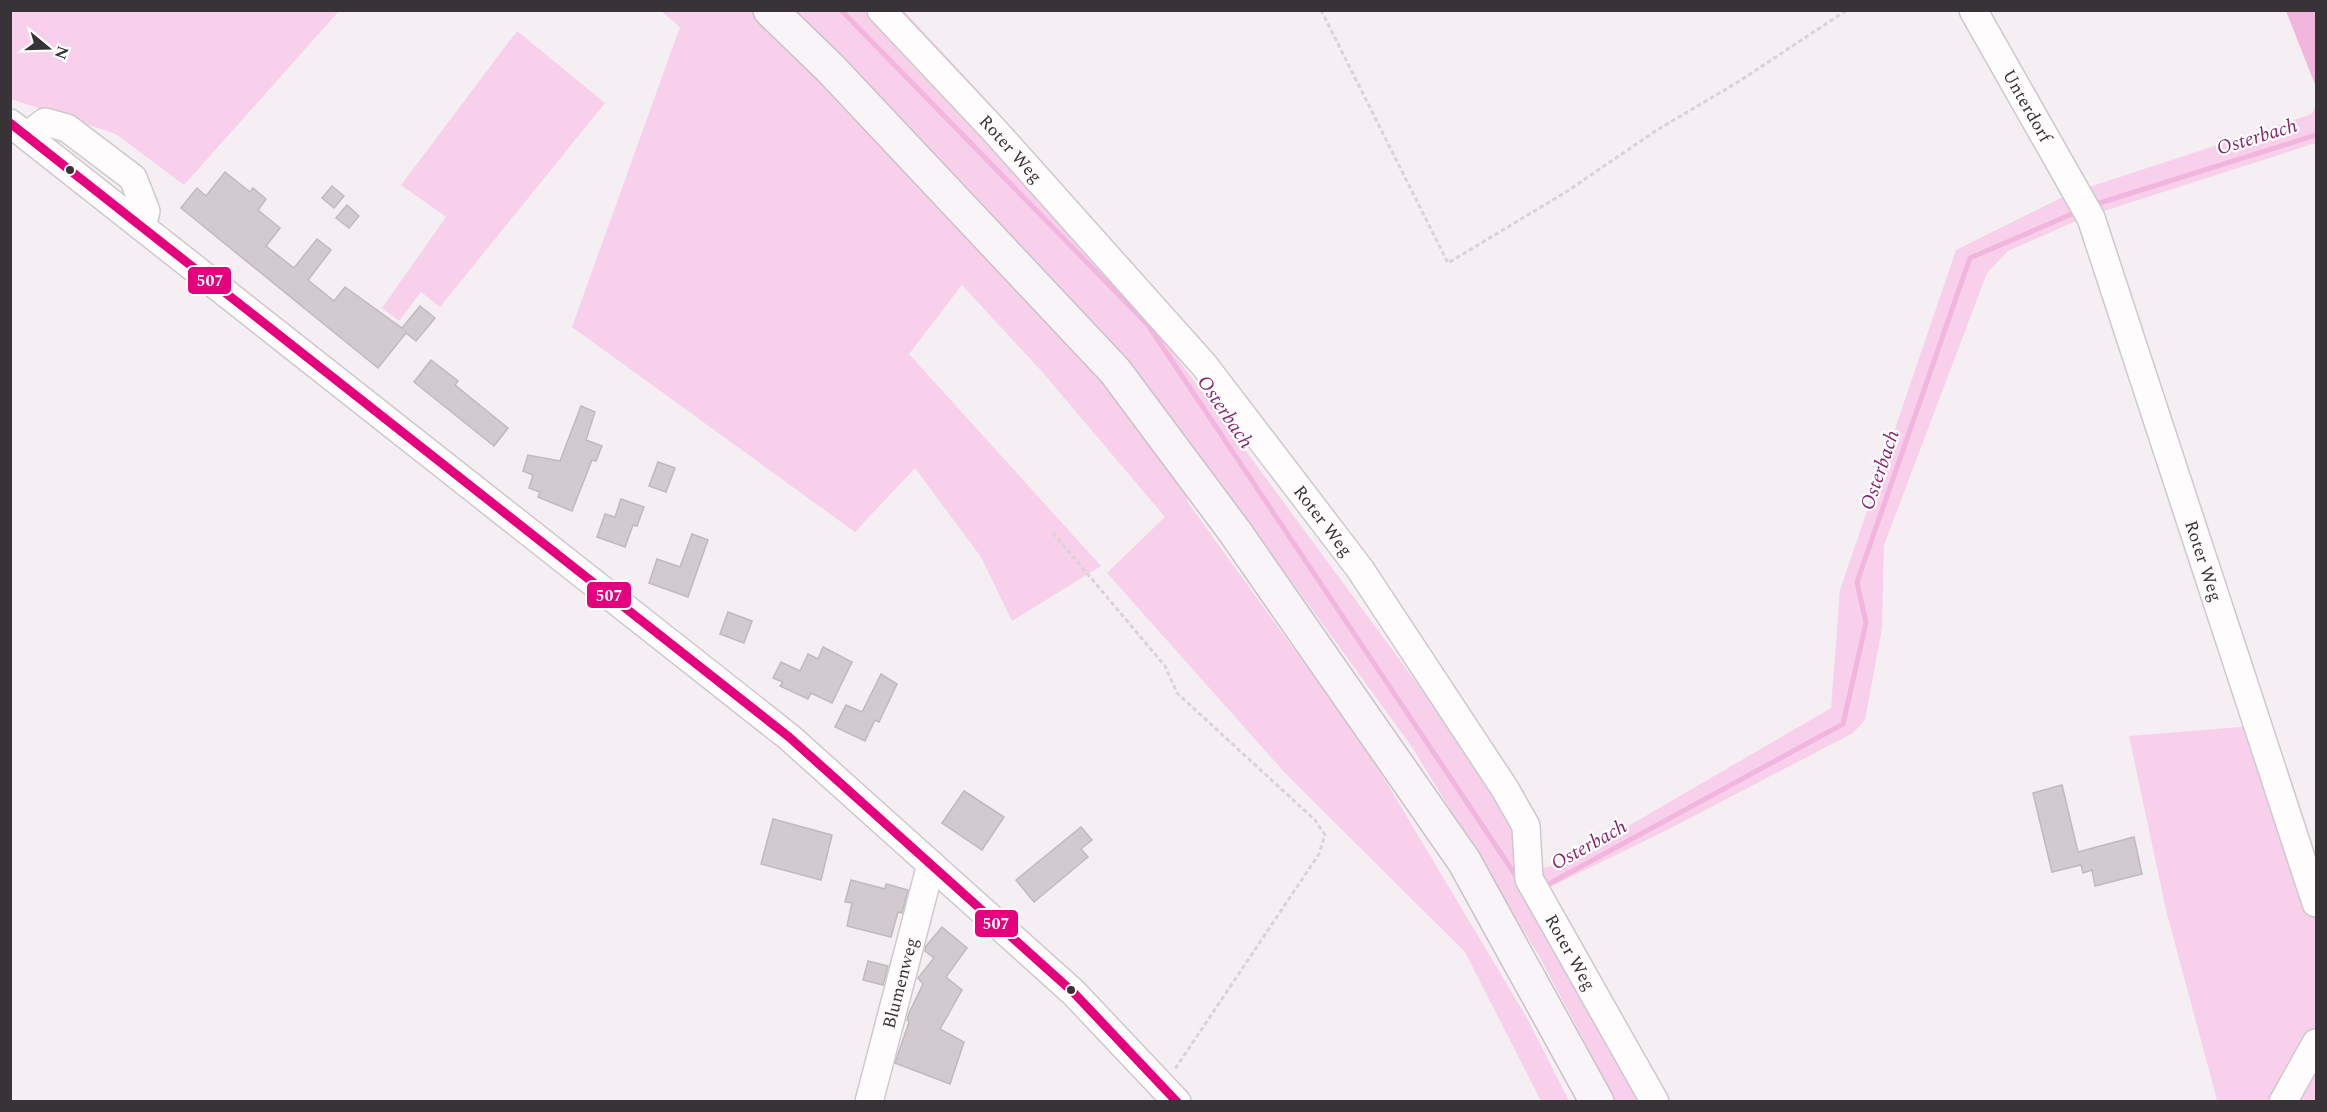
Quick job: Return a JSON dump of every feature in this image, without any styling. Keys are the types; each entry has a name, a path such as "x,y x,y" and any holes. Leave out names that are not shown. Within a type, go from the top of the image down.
{"main road":[{"path":"770,10 830,68 1115,371 1242,541 1464,861 1597,1101"}],"street":[{"name":"Roter Weg","path":"880,10 1001,139 1204,365 1360,569 1505,789 1526,826 1529,879 1655,1101"},
{"name":"Unterdorf","path":"1973,10 2086,209"},
{"path":"19,129 762,716 932,864 1074,993 1170,1093"},
{"name":"Roter Weg","path":"2086,209 2316,903"},
{"name":"Blumenweg","path":"869,1101 932,864"},
{"path":"2283,1101 2316,1043"}],"path":[{"path":"1321,10 1448,263 1527,217 1657,130 1738,82 1847,10"},
{"path":"1053,533 1165,666 1177,693 1306,812 1325,835 1319,854 1170,1093"}],"shaded area":[{"path":"11,11 339,11 184,185 116,134 11,99"},
{"path":"661,11 904,11 987,100 1509,808 1525,872 1565,863 1831,708 1840,590 1956,250 2071,193 2312,114 2316,105 2316,143 2085,217 2008,251 1987,273 1884,545 1882,628 1865,720 1853,733 1669,829 1532,896 1649,1101 1616,1101 1538,954 1412,747 1218,480 1186,500 1367,750 1527,1018 1569,1101 1541,1101 1465,952 1287,775 1107,573 1165,517 1044,374 962,285 909,354 1101,566 1012,621 981,557 915,468 855,532 572,327 680,27"},
{"path":"2286,11 2316,11 2316,87"},
{"path":"517,31 605,103 440,307 421,292 399,321 382,308 446,217 401,185"},
{"path":"2253,726 2316,919 2316,1039 2281,1101 2212,1101 2217,1100 2166,910 2129,736"},
{"path":"2316,1064 2316,1101 2294,1102"}],"building":[{"path":"225,172 250,192 253,188 266,199 258,210 280,228 266,246 294,268 317,239 331,250 308,280 334,301 345,287 402,328 420,306 435,318 416,341 406,333 378,368 181,208 197,188 206,196"},
{"path":"332,186 344,196 334,208 322,198"},
{"path":"347,205 359,216 349,228 336,218"},
{"path":"431,360 458,381 455,385 508,428 494,446 414,382"},
{"path":"581,406 595,412 586,440 602,446 596,461 592,460 572,511 538,497 540,492 529,488 533,475 523,471 528,455 560,461"},
{"path":"658,462 675,468 666,492 649,486"},
{"path":"621,499 644,507 637,526 633,525 625,547 597,537 605,514 615,517"},
{"path":"692,534 708,540 688,597 649,583 657,559 680,567"},
{"path":"728,612 752,621 744,643 720,634"},
{"path":"823,647 852,662 832,703 811,693 808,699 780,686 783,682 773,678 781,662 800,671 808,654 818,659"},
{"path":"881,674 897,684 879,722 875,720 865,741 835,727 846,705 862,712"},
{"path":"2062,785 2078,852 2134,837 2142,874 2095,886 2092,870 2083,873 2081,865 2052,872 2033,793"},
{"path":"964,791 1004,817 982,850 942,823"},
{"path":"773,819 832,835 821,880 761,864"},
{"path":"1081,827 1092,840 1081,849 1088,857 1034,902 1016,880"},
{"path":"851,880 885,889 886,884 908,890 902,913 898,912 891,937 847,926 852,903 845,902"},
{"path":"942,927 967,948 946,977 962,990 940,1029 964,1042 950,1084 895,1063 909,1022 907,1020 909,1013 923,984 918,978 934,958 925,951 926,946"},
{"path":"868,961 888,966 883,985 863,980"}],"waterway":[{"name":"Osterbach","path":"841,10 1148,325 1518,879"},
{"name":"Osterbach","path":"2093,205 2316,135"},
{"name":"Osterbach","path":"1545,886 1843,724 1866,623 1857,582 1970,258 2079,211"}],"transit line":[{"name":"507","path":"10,123 789,737 1074,993 1177,1102"}]}
